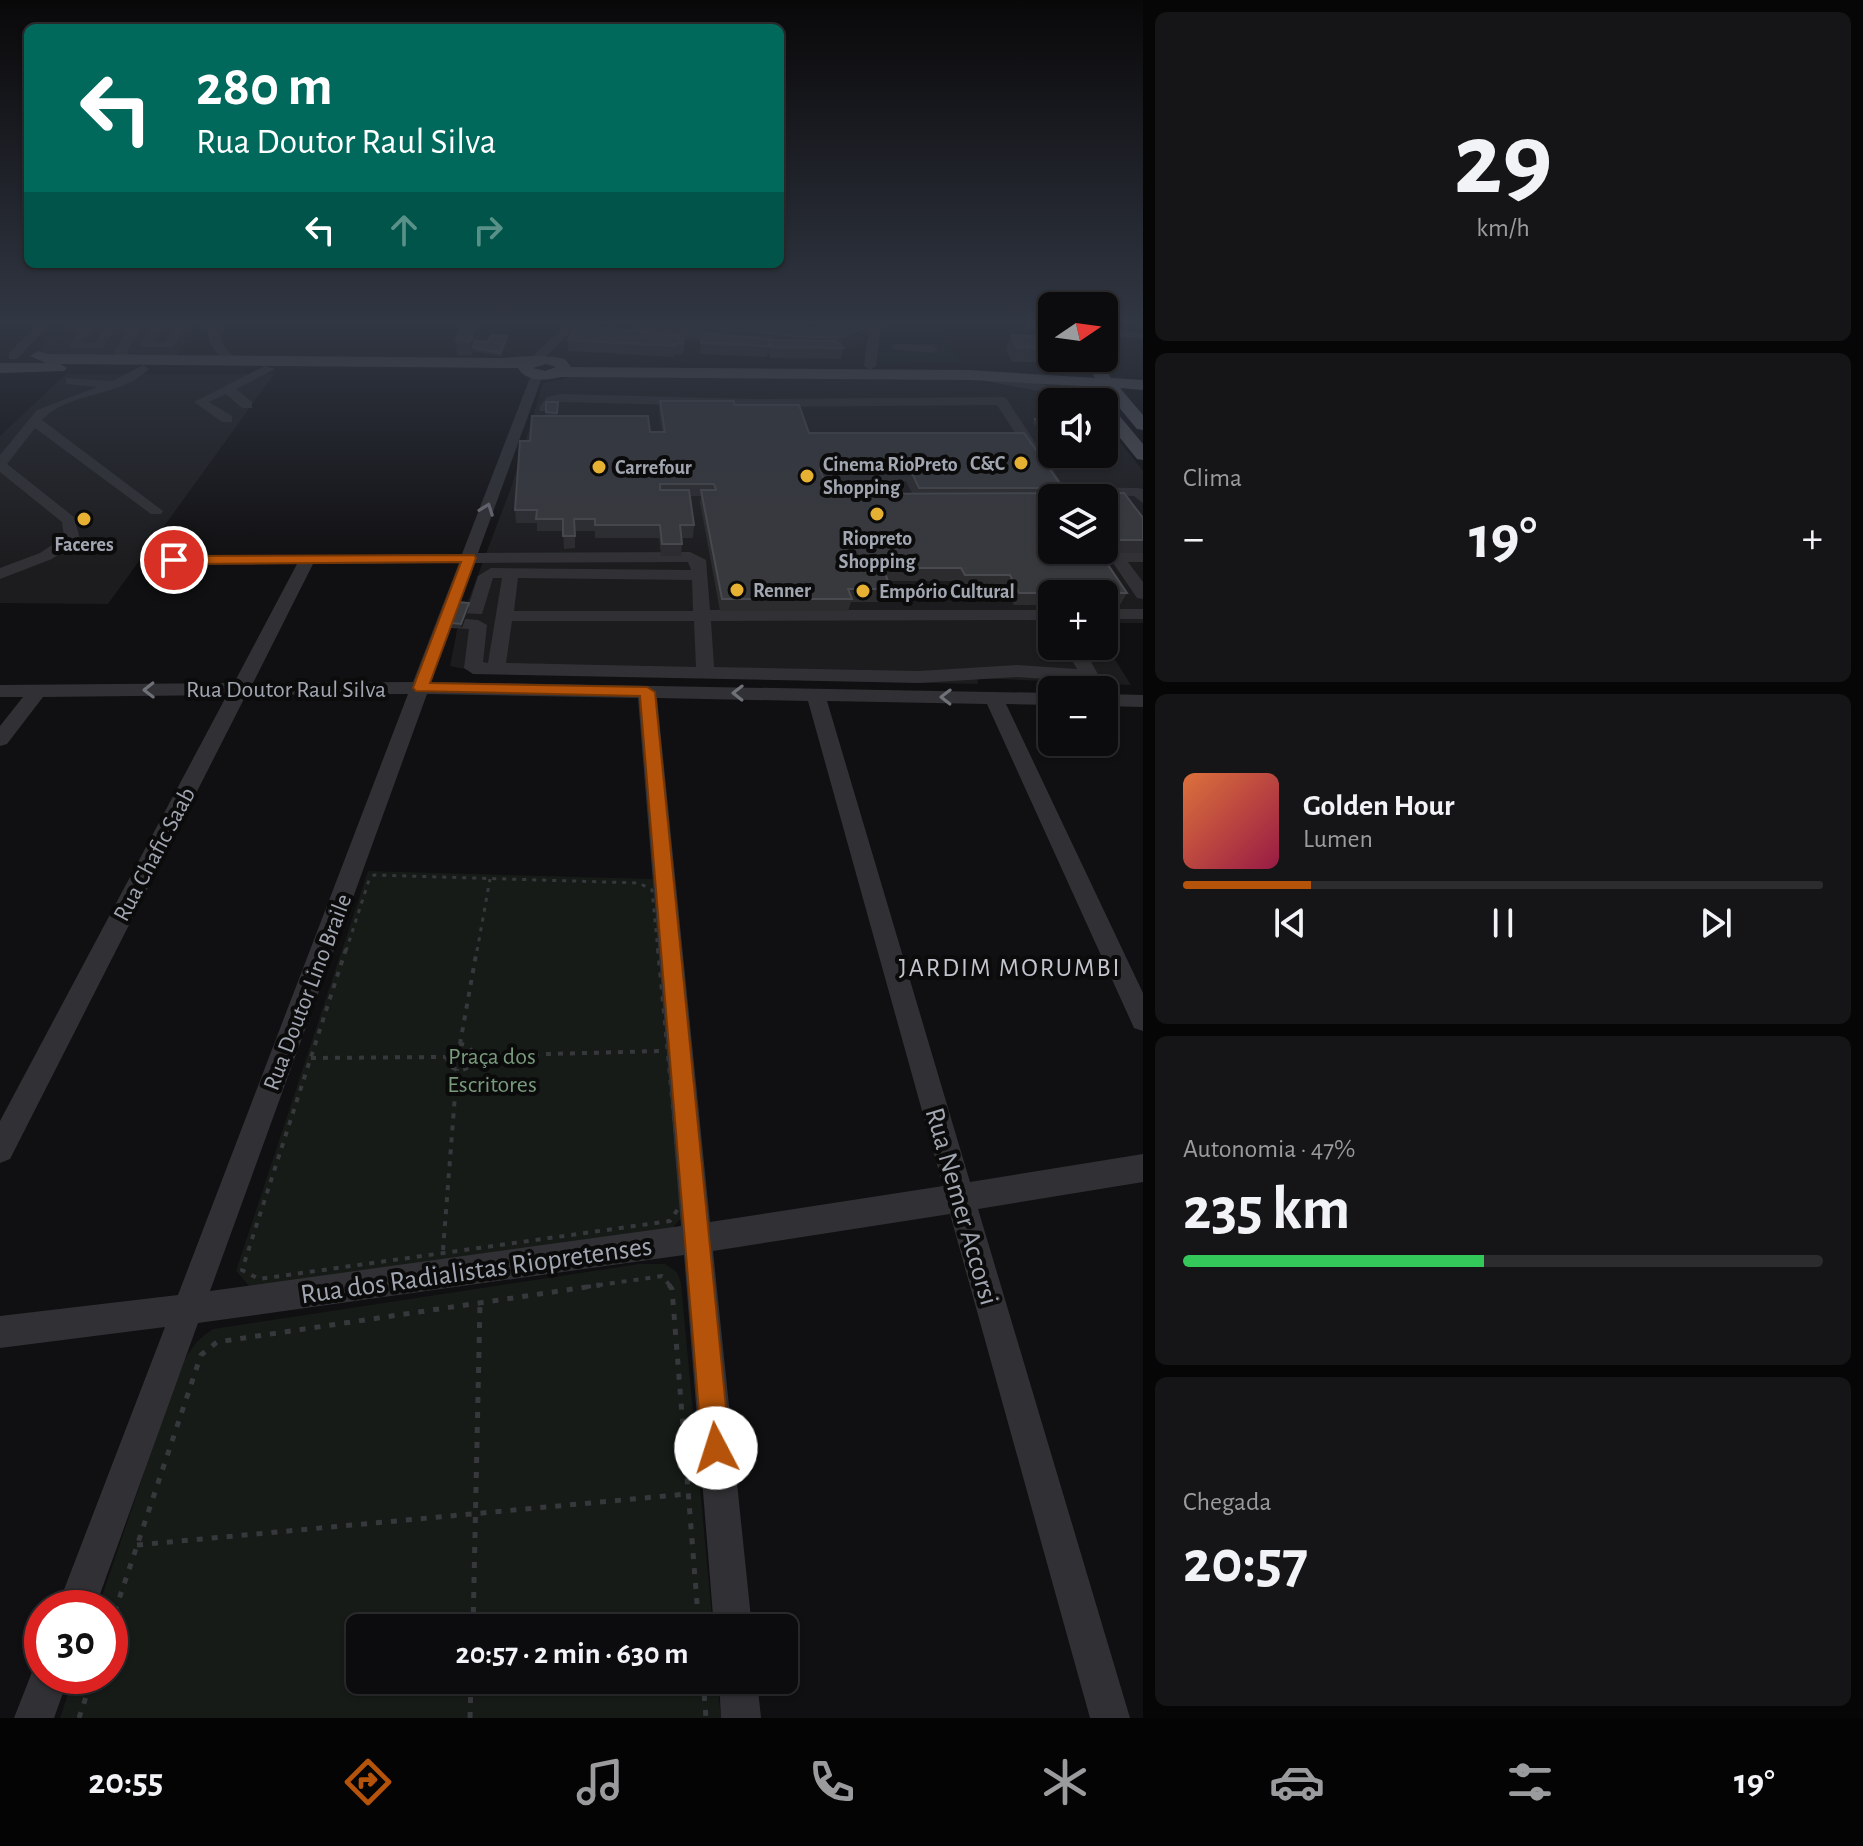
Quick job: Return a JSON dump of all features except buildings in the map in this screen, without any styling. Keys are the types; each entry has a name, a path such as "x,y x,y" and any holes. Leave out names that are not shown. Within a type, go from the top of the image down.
{"main road":[{"path":"1127,406 1141,423"},
{"path":"1118,417 1141,423"},
{"path":"1118,425 1143,455"}],"street":[{"path":"0,574 46,556 72,539 69,520 7,480 0,465 2,457 34,421 45,410 56,406"},
{"path":"207,406 227,419"},
{"path":"1006,406 1028,429 1060,491 1138,492 1143,499"},
{"path":"525,407 569,411 934,410 990,416 1028,429"},
{"path":"525,407 569,413"},
{"name":"Rua Doutor Lino Braile","path":"83,1590 525,407"},
{"path":"34,421 156,511"},
{"path":"857,491 932,501"},
{"path":"1118,500 1143,499"},
{"path":"174,560 690,557 698,560 700,575 705,673"},
{"path":"1143,557 1117,557 1143,594"},
{"name":"Rua Chafic Saab","path":"0,1149 308,559"},
{"path":"448,615 476,610 486,576 491,573 700,575"},
{"path":"496,669 511,573"},
{"path":"481,597 504,612 704,616 1038,615"},
{"path":"1118,614 1143,614"},
{"path":"448,615 478,625 473,668 919,677 1017,671 1090,676 1081,660"},
{"name":"Rua Doutor Raul Silva","path":"0,691 421,688 1038,699"},
{"path":"0,739 38,691"},
{"path":"647,692 732,1614"},
{"name":"Rua Nemer Accorsi","path":"816,695 1110,1718"},
{"path":"994,698 1143,1020"},
{"path":"1118,700 1143,701"},
{"name":"Rua dos Radialistas Riopretenses","path":"0,1332 697,1238 1143,1168"},
{"path":"34,1718 43,1694"},
{"path":"739,1694 741,1718"}],"path":[{"path":"374,875 639,883 652,890 667,1051 682,1203 670,1221 259,1279 242,1270 369,880 374,875"},
{"path":"460,1044 490,878"},
{"path":"445,1057 450,1049 460,1044 470,1048 474,1056"},
{"path":"474,1056 667,1051"},
{"path":"445,1057 450,1066 457,1069 469,1065 474,1056"},
{"path":"311,1058 445,1057"},
{"path":"443,1253 457,1069"},
{"path":"122,1590 201,1355 217,1342 662,1276 672,1289 698,1614"},
{"path":"473,1614 480,1304"},
{"path":"137,1545 688,1494"},
{"path":"79,1718 87,1694"},
{"path":"470,1718 471,1694"},
{"path":"704,1694 706,1718"}],"shaded area":[{"name":"Faceres","path":"32,406 251,406 108,604 0,603 0,436"},
{"path":"536,406 1038,406 1038,468 1118,468 1118,440 1143,471 1143,623 1118,623 1118,580 1038,580 1038,660 1115,660 1131,685 1118,684 1118,676 1038,676 1038,681 977,678 978,684 484,673 450,666 457,630 511,488"}],"green space":[{"name":"Praça dos Escritores","path":"368,871 653,879 688,1210 671,1230 250,1287 236,1271"},
{"path":"639,1264 665,1264 677,1272 681,1283 712,1614 346,1614 346,1694 718,1694 721,1718 60,1718 68,1694 128,1694 128,1590 104,1590 177,1376 191,1349 213,1329"}],"place":[{"name":"C&C","path":"1021,463"},
{"name":"Carrefour","path":"599,467"},
{"name":"Cinema RioPreto Shopping","path":"807,476"},
{"name":"Riopreto Shopping","path":"877,514"},
{"name":"Faceres","path":"84,519"},
{"name":"Renner","path":"737,590"},
{"name":"Empório Cultural","path":"863,591"}],"district":[{"name":"JARDIM MORUMBI","path":"1010,967"}],"route":[{"path":"174,560 469,558 421,688 647,692 716,1448"}]}
